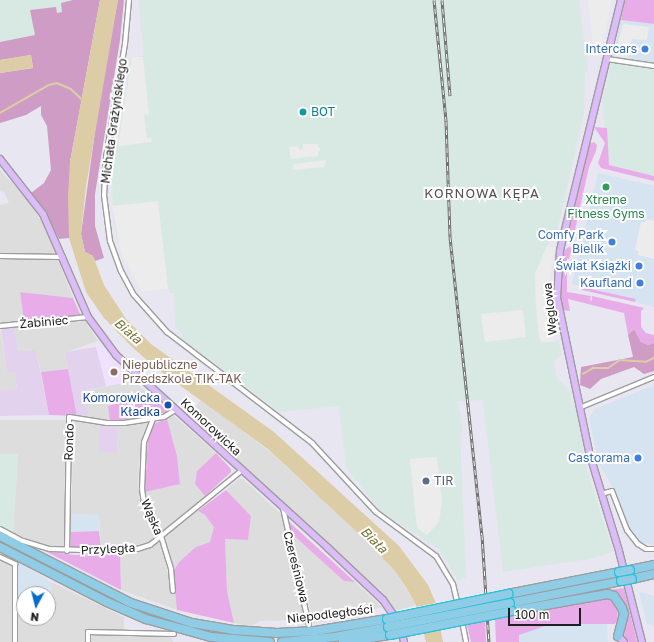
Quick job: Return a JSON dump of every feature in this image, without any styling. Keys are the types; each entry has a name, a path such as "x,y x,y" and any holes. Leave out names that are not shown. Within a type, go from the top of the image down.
{"highway":[{"name":"Niepodległości","path":"0,536 131,603 192,623 234,630 277,633 389,627"},
{"path":"0,547 107,602 146,619 211,636 270,642"},
{"name":"Niepodległości","path":"510,603 619,572 654,565"},
{"name":"Niepodległości","path":"282,642 389,627 654,574"},
{"path":"510,603 607,594 614,596 624,614 618,636"},
{"path":"343,642 389,627"}],"street":[{"name":"Michała Grażyńskiego","path":"129,0 125,44 104,185 107,228 125,277 134,295 167,332 312,443 376,512 436,556 453,584 466,642"},
{"name":"Węglowa","path":"621,0 562,242 558,272 559,310 579,408 642,642"},
{"path":"607,59 654,66"},
{"name":"Komorowicka","path":"0,160 3,166 43,214 88,317 116,355 177,409 241,471 382,600 397,621 404,642"},
{"path":"0,256 63,257"},
{"name":"Żabiniec","path":"0,326 88,317"},
{"path":"579,408 654,377"},
{"name":"Rondo","path":"67,551 69,417 106,423 164,417 177,409"},
{"name":"Wąska","path":"153,419 144,442 142,489 144,504 161,536 174,591"},
{"name":"Przyległa","path":"0,529 31,544 67,551 137,549 150,545 241,471"},
{"path":"601,494 612,491 627,530 646,550 654,549"},
{"name":"Czereśniowa","path":"283,508 310,625"},
{"path":"0,556 15,564 15,642"},
{"path":"88,642 88,632 174,634"},
{"path":"618,636 624,642"}],"shaded area":[{"path":"0,0 80,0 0,100"},
{"path":"73,0 100,0 70,162 69,238 59,239 46,213 31,193 44,183 51,170 47,126 41,115 41,106 26,115 0,123 0,73 33,68 31,55 0,60 0,42 35,35 30,10 56,7 57,13 62,12 61,3"},
{"path":"118,0 124,0 120,40 95,194 95,226 104,258 95,261 93,256 85,252 81,234 103,73"},
{"path":"138,0 579,0 588,70 585,73 584,112 557,232 550,239 535,274 536,304 539,337 542,342 559,341 561,355 554,361 556,377 570,391 572,405 575,405 587,470 613,552 589,559 503,572 483,400 458,401 463,431 460,432 466,577 457,580 439,549 380,511 346,467 339,406 279,412 181,338 182,333 175,327 174,293 170,293 169,289 142,292 121,253 113,220 112,177 131,57 144,56","holes":["437,457 417,528 410,460"]},
{"path":"588,0 612,0 603,42 593,46"},
{"path":"625,0 654,0 654,24 621,20"},
{"path":"621,20 654,24 654,64 612,57"},
{"path":"623,24 649,27 647,40 632,39 627,58 615,56"},
{"path":"132,57 143,57 149,114 144,115 147,138 151,138 152,142 118,146"},
{"path":"611,63 654,69 654,176 609,165 602,102"},
{"path":"594,127 607,128 609,165 654,176 654,181 601,168 598,163 605,143"},
{"path":"594,142 597,145 596,151 589,167 573,239 571,240 567,233 589,144"},
{"path":"303,144 317,144 321,151 318,151 318,156 291,159 289,147 298,146 299,150 303,149"},
{"path":"326,160 325,167 292,170 294,164"},
{"path":"0,170 26,198 47,230 56,256 0,254 0,205 9,203 4,192 0,191"},
{"name":"Comfy Park Bielik","path":"598,173 654,186 654,307 635,302 636,299 572,284"},
{"path":"158,201 168,289 142,292 121,253 112,206"},
{"path":"646,219 654,221 654,259 638,255 638,251 635,250 641,222 645,223"},
{"path":"547,246 555,247 547,297 554,342 542,342 539,337 536,304 535,274"},
{"path":"569,247 572,248 567,267 567,292 591,296 590,300 592,301 592,296 644,308 641,311 641,327 646,333 654,335 654,343 648,345 641,342 634,329 628,335 624,313 568,299 570,311 562,310 560,290 563,251"},
{"path":"0,258 58,260 73,298 20,292 24,321 0,323"},
{"path":"582,287 636,299 635,302 582,290"},
{"path":"20,292 73,298 81,316 24,321"},
{"path":"523,310 526,337 485,342 481,314"},
{"path":"85,321 98,341 66,352 68,369 41,372 36,350 18,351 14,327"},
{"path":"14,327 18,351 36,350 49,415 0,416 0,390 17,389 15,372 7,372 1,329"},
{"path":"0,329 7,371 15,371 17,390 0,390"},
{"path":"634,329 641,342 648,345 654,343 654,371 644,374 634,367 601,379 590,389 580,385 581,367 633,357 628,335"},
{"name":"Niepubliczne Przedszkole TIK-TAK","path":"101,345 134,381 106,386 96,347"},
{"path":"96,347 106,386 84,391 88,418 77,416 65,352"},
{"path":"68,369 77,416 49,415 41,372"},
{"path":"134,381 148,394 108,406 110,422 88,418 84,391"},
{"path":"654,385 654,545 641,542 631,530 610,482 599,464 589,418 595,409"},
{"path":"148,394 169,412 110,422 108,406"},
{"path":"201,400 269,451 364,539 395,571 416,605 396,611 367,580 189,415"},
{"path":"174,416 216,453 197,471 195,484 205,496 161,533 146,503 145,492 180,483 177,456 167,419"},
{"path":"167,419 177,456 180,484 145,492 148,434 153,424"},
{"path":"0,420 68,420 65,548 44,546 13,533 18,454 0,454"},
{"path":"74,420 99,424 99,452 117,452 118,426 147,422 141,440 138,480 140,503 157,536 149,542 119,549 101,548 99,515 71,514"},
{"path":"99,424 118,426 117,453 99,452"},
{"path":"216,453 231,469 231,472 205,496 195,484 197,471"},
{"path":"0,454 18,454 13,533 0,525"},
{"name":"TIR","path":"437,457 442,502 439,522 427,535 417,528 410,459"},
{"path":"239,479 243,479 282,515 306,616 301,620 260,621 251,626 234,623 227,591 225,539 248,540 251,516 226,490"},
{"path":"226,490 251,516 248,540 225,539 227,591 234,623 177,610 173,571 180,561 196,547 210,542 214,527 205,515 198,511"},
{"path":"198,511 205,515 214,527 210,543 196,548 180,561 173,571 162,537"},
{"path":"71,514 99,515 99,531 71,532"},
{"path":"286,519 355,582 344,581 290,532"},
{"path":"99,531 101,548 70,549 71,532"},
{"path":"290,532 355,582 382,607 345,618 314,623"},
{"path":"160,540 171,588 176,588 177,610 121,590 120,553 149,549"},
{"path":"45,551 75,555 120,553 121,590"},
{"path":"0,560 12,566 12,642 0,642"},
{"path":"18,562 51,582 51,586 18,586"},
{"path":"51,582 124,617 124,631 86,629 85,642 17,642 17,626 56,626 56,586 51,586"},
{"path":"624,588 637,642 629,642 624,637 626,614 607,590"},
{"path":"639,592 654,596 654,626 647,624"},
{"path":"599,598 609,599 617,607 618,619 615,624 551,624 519,635 519,642 496,642 495,619"},
{"path":"485,621 486,642 471,642 467,625"},
{"path":"551,624 607,624 608,642 519,642 519,635"},
{"path":"92,635 171,637 173,642 91,642"}],"water":[{"name":"Biała","path":"100,0 118,0 86,186 81,234 85,252 93,256 104,285 126,319 151,344 274,432 399,546 428,585 435,601 443,642 426,642 416,605 407,589 395,571 364,539 269,450 156,368 132,347 104,318 86,292 69,238 68,196 70,162"},
{"path":"31,55 33,68 0,73 0,60"}],"pier":[{"path":"507,589 509,598 388,622 386,613"}],"waterway":[{"path":"0,113 49,85 57,83 71,89 84,101"},
{"path":"583,374 593,368 608,368 620,360 646,362 654,358"}],"railway":[{"path":"434,0 446,121 450,237 482,535 489,642"},
{"path":"442,0 450,96"}],"place":[{"name":"Intercars","path":"645,49"},
{"name":"BOT","path":"303,112"},
{"name":"Xtreme Fitness Gyms","path":"606,187"},
{"name":"Comfy Park Bielik","path":"612,242"},
{"name":"Świat Książki","path":"639,266"},
{"name":"Kaufland","path":"640,283"},
{"name":"Niepubliczne Przedszkole TIK-TAK","path":"114,372"},
{"name":"Komorowicka Kładka","path":"168,405"},
{"name":"Castorama","path":"638,458"},
{"name":"TIR","path":"426,481"}],"district":[{"name":"KORNOWA KĘPA","path":"482,193"}]}
